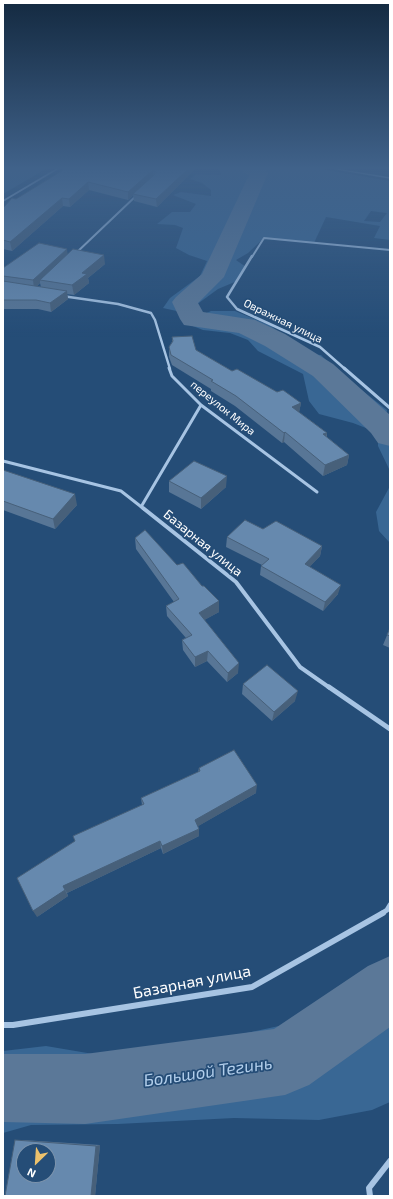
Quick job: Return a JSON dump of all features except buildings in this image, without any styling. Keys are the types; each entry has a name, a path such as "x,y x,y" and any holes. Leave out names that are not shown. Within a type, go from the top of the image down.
{"street":[{"path":"74,255 105,225"},
{"name":"Овражная улица","path":"390,250 264,238 227,297 238,309 320,347 390,408"},
{"name":"переулок Мира","path":"57,295 118,304 151,312 155,320 172,376 201,404 317,492"},
{"path":"140,507 201,404"},
{"name":"Базарная улица","path":"3,461 121,491 236,582 300,667 390,729"},
{"name":"Базарная улица","path":"3,1025 13,1025 252,987 387,910 390,905"},
{"path":"370,1196 369,1188 390,1161"}],"shaded area":[{"path":"175,225 322,225 314,243 264,238 248,253 236,260 246,267 237,281 218,289 196,305 181,312 163,308 170,298 200,276 207,261 189,255 176,248 183,228"},
{"path":"374,225 390,225 390,240 374,238 380,226"},
{"path":"211,311 235,311 271,326 305,354 321,355 337,371 387,410 386,419 371,430 353,423 319,414 309,401 303,374 258,351 248,340 230,333 203,330 185,323"},
{"path":"378,436 390,440 390,471 378,446"},
{"path":"390,486 390,543 379,531 376,512"},
{"path":"354,983 390,985 390,1102 372,1110 319,1120 234,1118 118,1124 31,1125 3,1133 3,1051 46,1046 105,1056 186,1046 293,1023"}],"waterway":[{"name":"Большой Тегинь","path":"236,225 212,277 185,302 193,319 245,326 275,340 323,370 383,426 390,436"},
{"name":"Большой Тегинь","path":"3,1088 85,1089 285,1061 390,988"}]}
